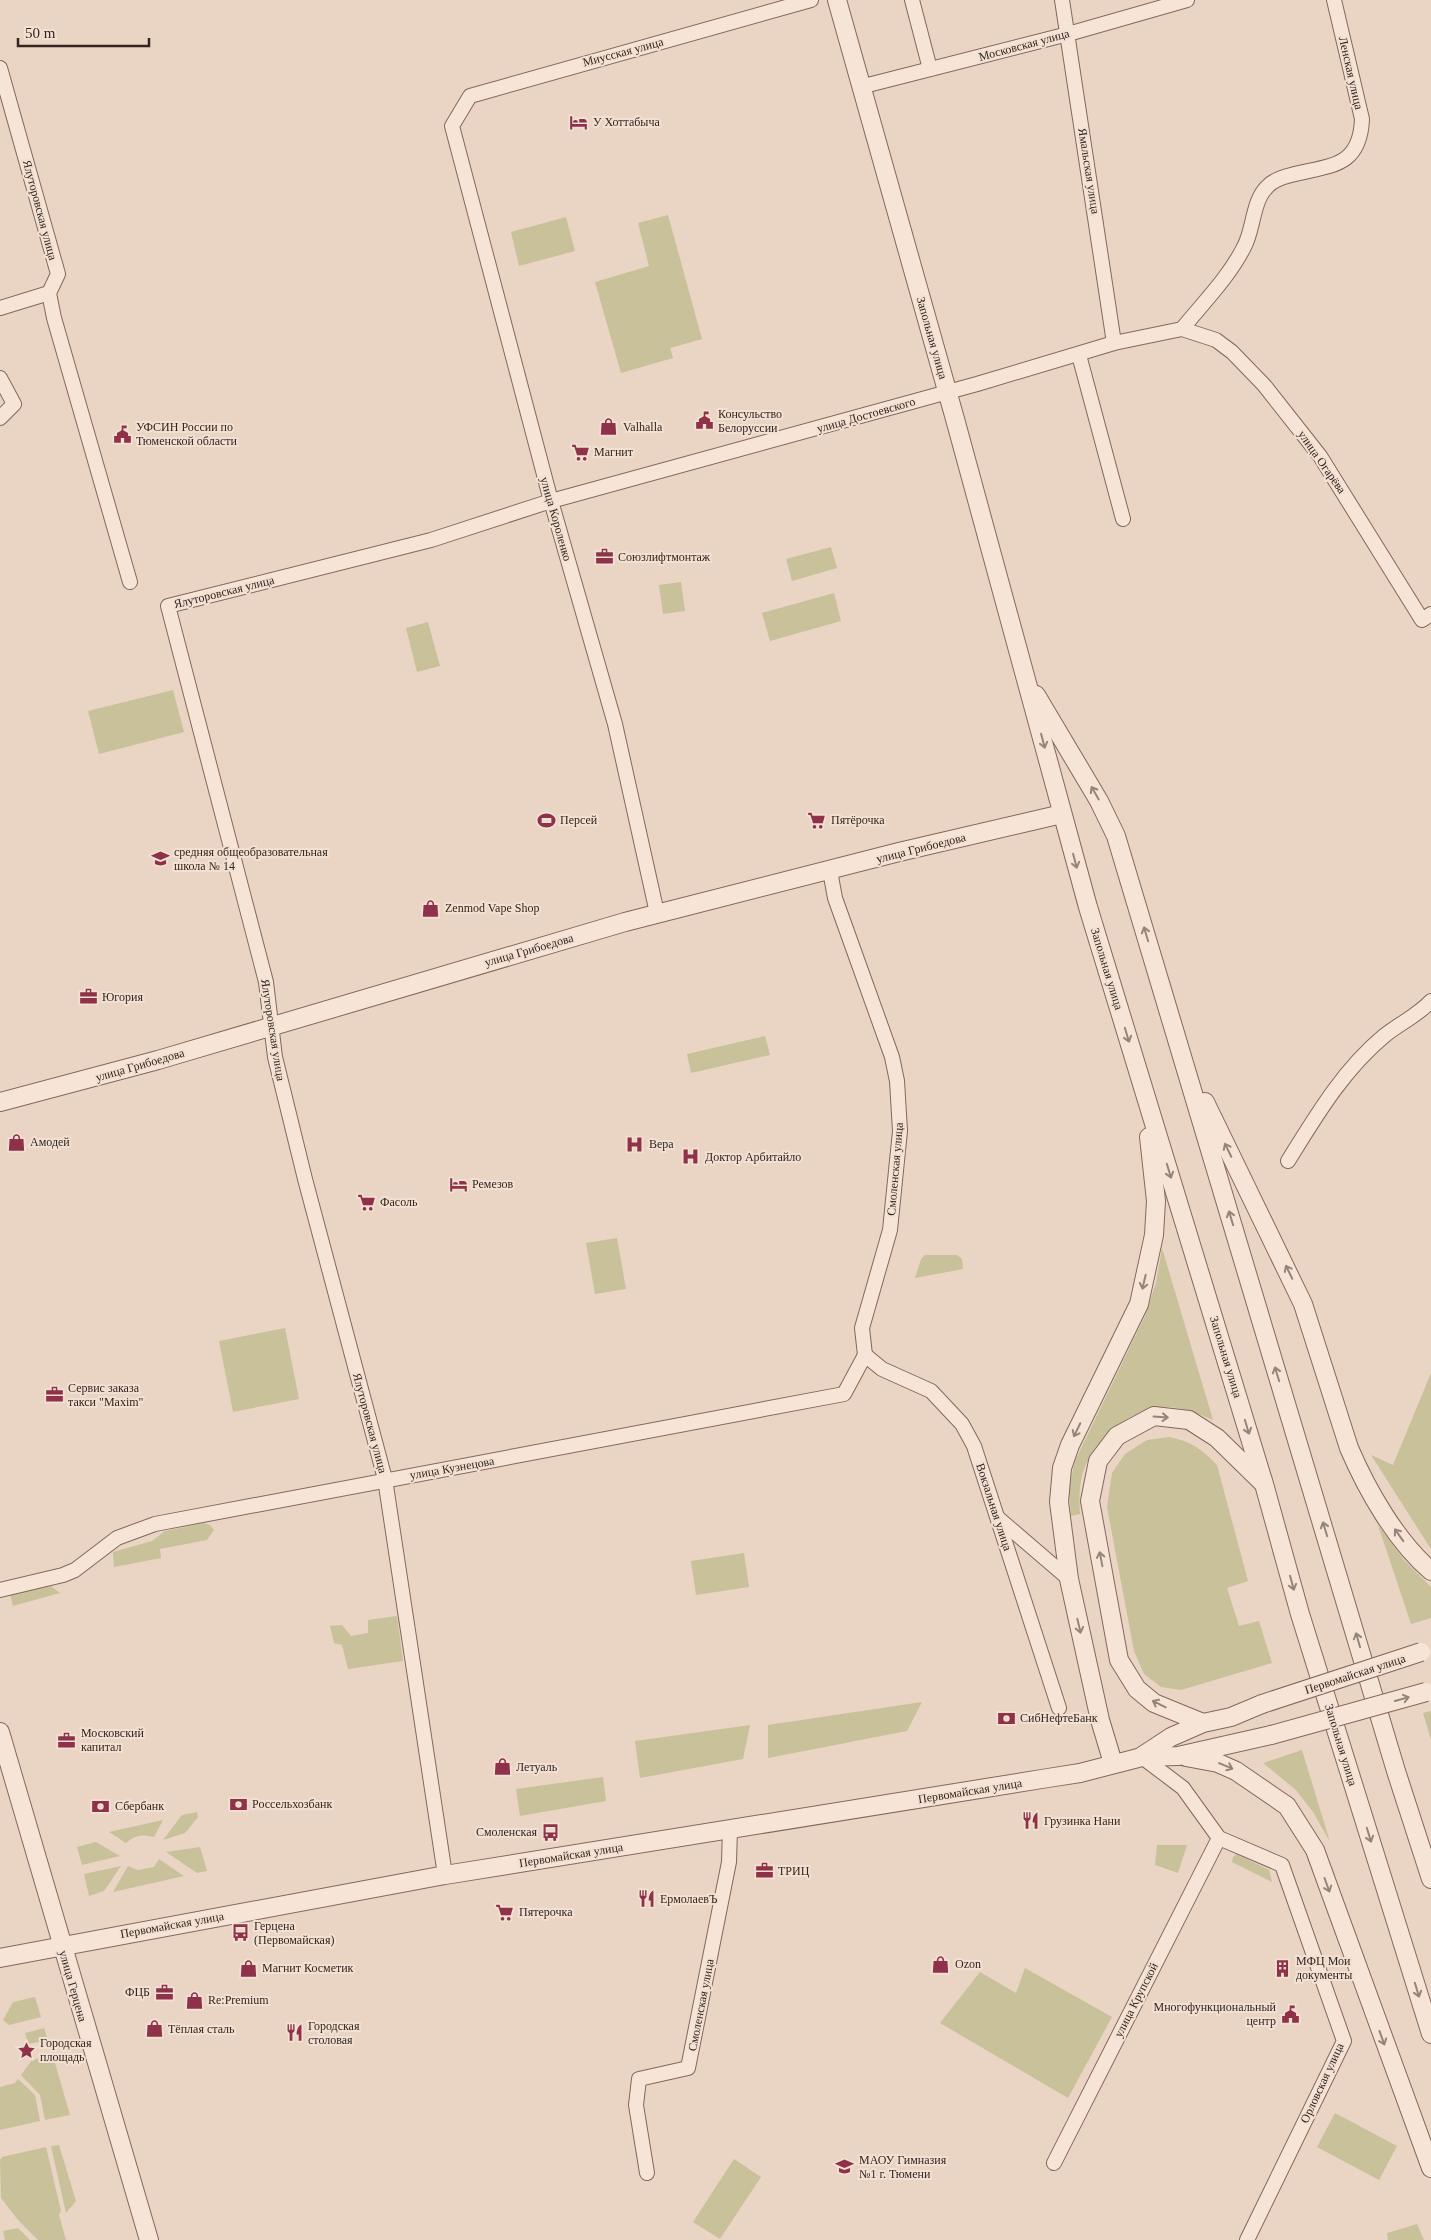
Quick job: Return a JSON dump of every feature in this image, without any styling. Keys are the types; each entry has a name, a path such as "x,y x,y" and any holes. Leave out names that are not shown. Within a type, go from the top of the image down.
{"street":[{"name":"Миусская улица","path":"452,126 470,96 812,0"},
{"name":"Запольная улица","path":"836,0 947,392 1062,814 1264,1484 1300,1614 1431,2034"},
{"path":"912,0 930,69"},
{"name":"Ямальская улица","path":"1062,0 1114,343"},
{"name":"Московская улица","path":"860,87 1068,34 1187,0"},
{"name":"Ленская улица","path":"1182,329 1236,263 1246,245 1260,197 1267,186 1284,177 1343,161 1355,150 1361,134 1362,119 1334,0"},
{"name":"Ялуторовская улица","path":"0,68 58,274 49,294"},
{"name":"улица Короленко","path":"452,126 551,501 615,724 657,913"},
{"path":"0,308 49,294 54,318 130,582"},
{"name":"улица Достоевского","path":"551,501 1079,355 1114,343 1182,329"},
{"name":"улица Огарёва","path":"1182,329 1216,340 1232,352 1264,384 1320,456 1422,620 1431,614"},
{"path":"1079,355 1123,520"},
{"path":"0,378 14,404 0,418"},
{"name":"Ялуторовская улица","path":"445,1875 385,1479 275,1057 266,982 168,606 431,540 551,501"},
{"name":"Запольная улица","path":"1025,678 1096,795 1116,836 1396,1771 1431,1879"},
{"name":"улица Грибоедова","path":"0,1102 149,1063 657,913 1062,814"},
{"name":"Смоленская улица","path":"830,870 835,898 892,1057 897,1081 900,1131 890,1230 862,1328 865,1355"},
{"path":"1288,1161 1347,1072 1385,1035 1421,1012 1431,1001"},
{"path":"1183,1057 1303,1304 1349,1448 1358,1468 1398,1534 1417,1559 1431,1571"},
{"path":"1114,1763 1100,1720 1069,1579 1059,1502 1062,1468 1070,1445 1139,1304 1154,1235 1156,1201 1154,1166 1140,1075"},
{"name":"улица Кузнецова","path":"0,1590 75,1570 117,1538 155,1524 385,1479 489,1462 844,1394 865,1355"},
{"name":"Вокзальная улица","path":"865,1355 882,1369 931,1391 962,1424 974,1446 1059,1708"},
{"path":"1203,1724 1154,1703 1138,1689 1120,1660 1090,1501 1098,1461 1117,1436 1154,1416 1189,1420 1217,1438 1264,1484"},
{"path":"998,1518 1069,1579"},
{"name":"Первомайская улица","path":"1142,1757 1171,1737 1203,1724 1231,1717 1262,1704 1426,1651"},
{"name":"Первомайская улица","path":"0,1958 61,1945 445,1875 1080,1773 1142,1757 1178,1756 1271,1735 1429,1691"},
{"name":"улица Герцена","path":"0,1732 149,2240"},
{"path":"1178,1756 1218,1763 1236,1771 1287,1806 1315,1850 1431,2168"},
{"path":"1142,1757 1183,1788 1218,1838"},
{"name":"Смоленская улица","path":"648,2173 636,2105 639,2079 688,2068 729,1862 730,1828"},
{"name":"улица Крупской","path":"1054,2163 1218,1838"},
{"name":"Орловская улица","path":"1218,1838 1282,1865 1344,2041 1247,2240"}],"shaded area":[{"path":"668,215 702,339 670,348 673,358 621,373 595,282 649,266 638,223"},
{"path":"566,217 575,251 519,266 511,232"},
{"path":"831,547 837,568 792,581 786,559"},
{"path":"681,582 685,611 663,614 659,585"},
{"path":"834,593 841,621 770,641 762,613"},
{"path":"428,622 440,666 417,672 406,628"},
{"path":"173,690 184,732 99,754 88,711"},
{"path":"765,1036 770,1055 691,1073 687,1054"},
{"path":"617,1238 626,1289 595,1294 586,1243"},
{"path":"1162,1248 1213,1420 1183,1409 1164,1407 1140,1412 1118,1425 1099,1443 1086,1464 1080,1489 1080,1514 1071,1516 1069,1493 1074,1463 1145,1316 1156,1283"},
{"path":"925,1255 957,1255 962,1259 963,1269 915,1278 921,1259"},
{"path":"285,1328 299,1399 233,1412 219,1341"},
{"path":"1431,1373 1431,1549 1371,1455 1393,1465"},
{"path":"1169,1437 1195,1446 1217,1465 1248,1581 1227,1588 1239,1626 1259,1621 1272,1663 1181,1690 1161,1687 1144,1674 1134,1651 1107,1507 1112,1473 1125,1454 1147,1440"},
{"path":"204,1523 210,1525 214,1530 207,1540 160,1549 161,1558 114,1567 113,1552 152,1541 165,1531"},
{"path":"1378,1525 1405,1561 1431,1587 1431,1618 1411,1624"},
{"path":"744,1553 749,1587 696,1595 691,1561"},
{"path":"51,1586 60,1593 13,1606 10,1594"},
{"path":"397,1616 403,1661 348,1669 342,1645 334,1643 330,1626 342,1625 351,1636 368,1633 368,1620"},
{"path":"922,1702 907,1731 768,1758 768,1725"},
{"path":"1431,1711 1431,1740 1423,1713"},
{"path":"750,1725 743,1759 640,1778 635,1741"},
{"path":"1302,1750 1330,1842 1313,1812 1296,1790 1263,1763"},
{"path":"603,1777 606,1801 520,1816 516,1789"},
{"path":"197,1812 198,1817 185,1833 163,1840 182,1815"},
{"path":"163,1820 154,1837 139,1836 132,1838 126,1843 109,1832"},
{"path":"96,1842 120,1856 82,1865 77,1847"},
{"path":"1157,1845 1187,1845 1178,1873 1155,1865"},
{"path":"200,1847 207,1871 197,1873 166,1852"},
{"path":"1237,1854 1269,1870 1272,1882 1232,1862 1233,1857"},
{"path":"159,1859 184,1876 113,1892 128,1866 138,1870 154,1867"},
{"path":"121,1866 104,1891 89,1896 84,1874"},
{"path":"1025,1968 1112,2017 1068,2098 940,2023 980,1972 1016,1993"},
{"path":"35,1997 41,2017 9,2025 3,2020 13,2002"},
{"path":"44,2028 48,2040 28,2044 25,2033"},
{"path":"53,2056 70,2115 45,2120 40,2095 21,2075 32,2060"},
{"path":"18,2079 35,2095 40,2121 0,2130 0,2087 15,2083"},
{"path":"1335,2113 1397,2146 1379,2180 1317,2147"},
{"path":"59,2145 76,2201 66,2213 51,2146"},
{"path":"46,2147 61,2211 59,2215 66,2240 38,2240 18,2220 1,2198 0,2160 2,2157"},
{"path":"734,2159 761,2177 720,2239 693,2222"},
{"path":"1417,2224 1424,2240 1388,2240 1387,2233"},
{"path":"18,2228 30,2240 5,2240 3,2231"}],"place":[{"name":"У Хоттабыча","path":"579,122"},
{"name":"Консульство Белоруссии","path":"704,421"},
{"name":"Valhalla","path":"609,427"},
{"name":"УФСИН России по Тюменской области","path":"122,434"},
{"name":"Магнит","path":"580,452"},
{"name":"Союзлифтмонтаж","path":"604,557"},
{"name":"Персей","path":"546,820"},
{"name":"Пятёрочка","path":"817,820"},
{"name":"средняя общеобразовательная школа № 14","path":"160,859"},
{"name":"Zenmod Vape Shop","path":"431,908"},
{"name":"Югория","path":"88,997"},
{"name":"Амодей","path":"16,1142"},
{"name":"Вера","path":"635,1144"},
{"name":"Доктор Арбитайло","path":"691,1157"},
{"name":"Ремезов","path":"458,1184"},
{"name":"Фасоль","path":"366,1202"},
{"name":"Сервис заказа такси \"Maxim\"","path":"54,1395"},
{"name":"СибНефтеБанк","path":"1006,1718"},
{"name":"Московский капитал","path":"67,1740"},
{"name":"Летуаль","path":"502,1767"},
{"name":"Россельхозбанк","path":"238,1804"},
{"name":"Сбербанк","path":"101,1806"},
{"name":"Грузинка Нани","path":"1030,1821"},
{"name":"Смоленская","path":"551,1832"},
{"name":"ТРИЦ","path":"764,1871"},
{"name":"ЕрмолаевЪ","path":"646,1899"},
{"name":"Пятерочка","path":"505,1912"},
{"name":"Герцена (Первомайская)","path":"240,1933"},
{"name":"Ozon","path":"941,1964"},
{"name":"Магнит Косметик","path":"248,1968"},
{"name":"МФЦ Мои документы","path":"1282,1968"},
{"name":"ФЦБ","path":"164,1992"},
{"name":"Re:Premium","path":"194,2000"},
{"name":"Многофункциональный центр","path":"1290,2014"},
{"name":"Тёплая сталь","path":"154,2029"},
{"name":"Городская столовая","path":"294,2033"},
{"name":"Городская площадь","path":"26,2050"},
{"name":"МАОУ Гимназия №1 г. Тюмени","path":"845,2167"}]}
